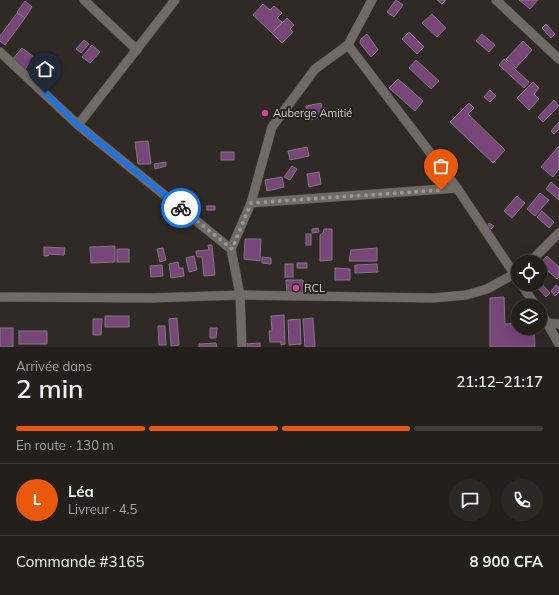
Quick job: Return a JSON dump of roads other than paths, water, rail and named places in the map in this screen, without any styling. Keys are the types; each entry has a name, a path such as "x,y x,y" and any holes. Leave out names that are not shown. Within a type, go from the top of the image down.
{"street":[{"path":"84,0 137,50"},
{"path":"78,125 175,0"},
{"path":"242,347 240,295 232,249 251,203 272,127 315,69 348,45 372,0"},
{"path":"496,0 559,59"},
{"path":"348,45 456,188 511,266"},
{"path":"0,52 78,125 232,249"},
{"path":"251,203 456,188"},
{"path":"537,255 559,233"},
{"path":"0,297 151,298 240,295 440,297 466,295 487,289 511,278"},
{"path":"548,323 559,324"},
{"path":"548,323 559,344"}],"place":[{"name":"Auberge Amitié","path":"265,113"},
{"name":"RCL","path":"296,288"}]}
